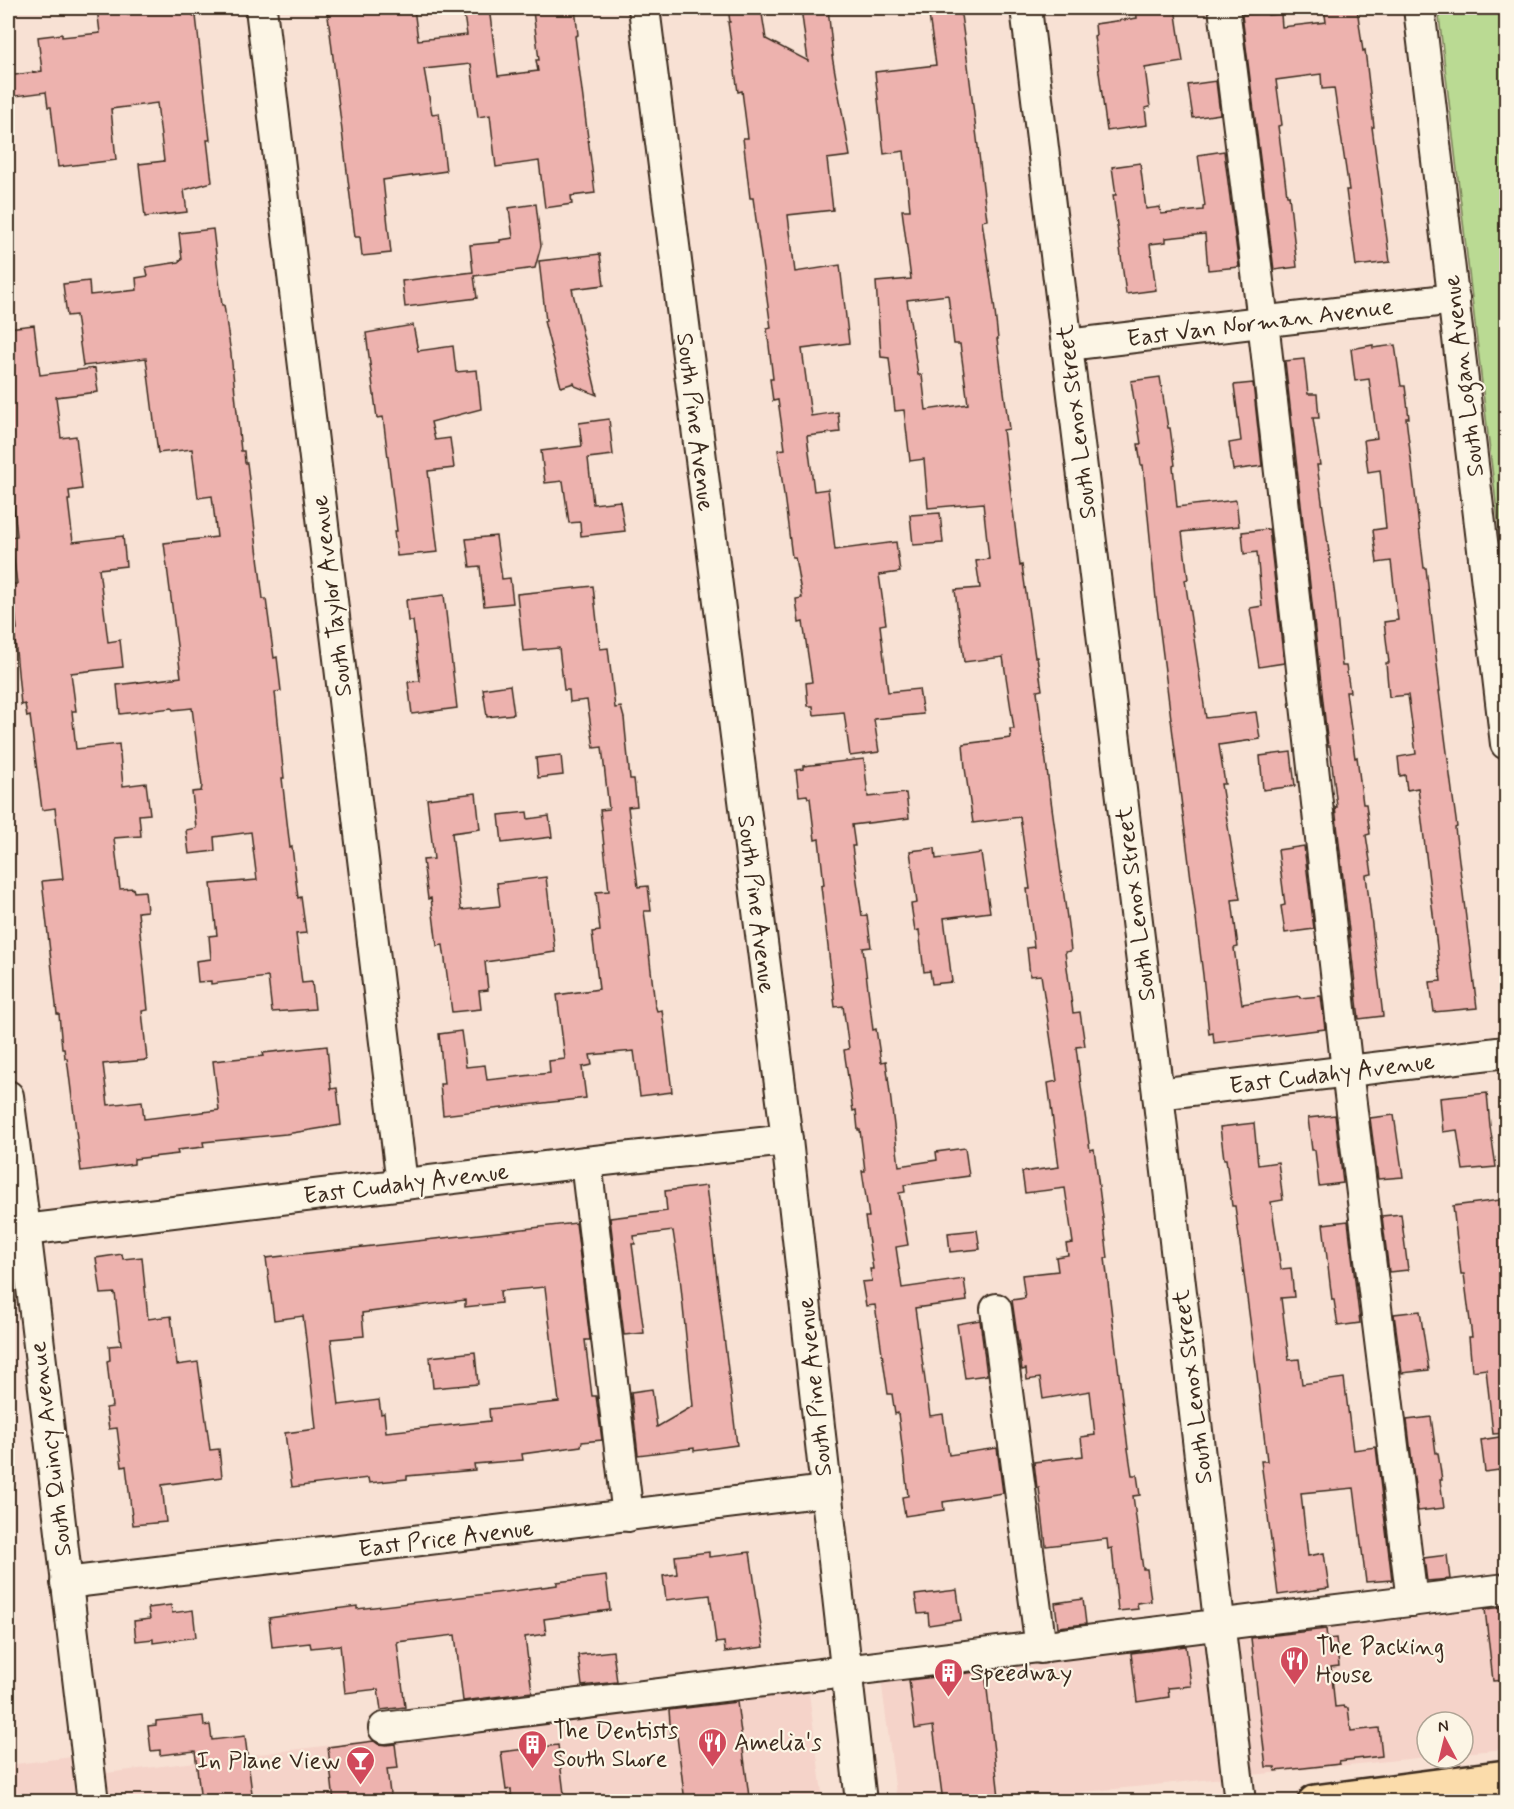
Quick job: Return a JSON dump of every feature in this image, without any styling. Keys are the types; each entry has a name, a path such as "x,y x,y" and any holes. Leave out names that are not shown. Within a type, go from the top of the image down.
{"main road":[{"path":"1315,1802 1436,1794 1506,1777"}],"street":[{"name":"South Taylor Avenue","path":"261,8 402,1184"},
{"name":"South Pine Avenue","path":"644,8 786,1140 861,1802"},
{"name":"South Lenox Street","path":"1026,8 1158,1094 1240,1802"},
{"path":"1224,8 1263,321 1347,1071 1412,1601"},
{"name":"South Logan Avenue","path":"1419,8 1506,744"},
{"name":"East Van Norman Avenue","path":"1066,345 1454,299"},
{"name":"East Cudahy Avenue","path":"1158,1094 1506,1052"},
{"name":"South Quincy Avenue","path":"8,1096 93,1802"},
{"name":"East Cudahy Avenue","path":"25,1230 786,1140"},
{"path":"586,1162 628,1516"},
{"path":"996,1309 1041,1648"},
{"name":"East Price Avenue","path":"66,1583 826,1491"},
{"path":"384,1728 1506,1589"}],"shaded area":[{"path":"1506,1602 1506,1749 1475,1752 1475,1710 1415,1710 1415,1758 1010,1801 897,1801 881,1679"},
{"path":"808,1686 823,1801 8,1802 8,1765 72,1757 74,1777"}],"green space":[{"path":"1438,8 1506,8 1506,588"}],"building":[{"path":"97,8 126,8 126,14 192,8 193,16 196,16 210,140 207,140 212,182 184,190 187,212 145,217 139,164 164,161 157,103 111,109 116,160 58,167 51,107 48,107 46,92 8,97 8,76 42,71 38,37 100,33"},
{"path":"327,8 414,8 418,40 467,35 463,8 489,8 498,76 538,71 536,60 539,60 533,11 575,8 578,35 575,36 595,193 571,196 572,204 545,208 539,161 496,167 490,115 478,117 471,64 424,69 432,114 439,113 446,171 383,180 391,253 362,256 360,237 355,237"},
{"path":"728,8 761,8 766,39 808,61 801,8 828,8 832,56 850,156 827,159 833,210 788,215 795,272 840,265 849,343 802,349 811,416 838,412 840,432 807,436 814,491 828,489 835,550 896,542 900,572 879,575 886,624 880,625 888,692 919,689 923,714 874,719 879,752 850,756 844,712 814,715 813,706 808,706 806,683 812,682 803,622 799,623 796,599 802,598 795,557 792,557 778,450 785,449 778,400 773,401 770,379 773,379 767,329 771,328 753,198 750,198 743,138 748,138 742,91 738,92"},
{"path":"928,8 960,8 987,220 982,221 1009,429 1003,430 1020,566 1022,565 1042,690 1037,691 1071,951 1065,952 1073,1013 1080,1012 1085,1046 1076,1047 1090,1150 1094,1149 1102,1210 1108,1258 1105,1258 1128,1449 1132,1475 1137,1475 1140,1495 1133,1496 1143,1569 1147,1569 1151,1601 1137,1603 1138,1609 1118,1611 1112,1548 1108,1549 1107,1539 1046,1546 1034,1462 1083,1456 1081,1437 1095,1435 1090,1391 1043,1399 1040,1378 1027,1380 1026,1369 1022,1370 1012,1300 1025,1298 1022,1275 1058,1271 1056,1257 1068,1255 1066,1244 1073,1243 1065,1188 1025,1193 1022,1172 1059,1167 1048,1083 1057,1081 1041,975 1030,976 1027,948 1034,947 1027,889 1030,889 1020,817 973,823 965,768 963,744 1011,738 1010,729 1014,729 1003,657 964,662 955,590 980,588 976,561 989,559 983,503 928,508 924,459 910,461 904,410 895,411 889,358 881,357 876,282 911,279 902,210 910,210 904,151 884,154 875,72 936,65","holes":["948,295 954,344 960,344 968,404 926,410 922,375 918,375 907,300"]},
{"path":"1136,8 1175,8 1183,62 1145,68 1150,107 1145,108 1147,125 1107,131 1094,36 1096,35 1095,24 1137,18"},
{"path":"1324,8 1357,8 1363,51 1365,50 1374,127 1372,127 1390,262 1356,266 1346,190 1349,190 1334,88 1322,89 1321,74 1276,80 1282,125 1278,126 1297,267 1274,270 1242,15 1268,12 1268,15 1281,14 1282,27 1326,22"},
{"path":"1216,81 1220,114 1193,118 1188,85"},
{"path":"1224,151 1239,267 1208,270 1205,234 1166,238 1166,242 1150,244 1156,290 1126,294 1113,195 1116,195 1112,167 1140,163 1146,209 1160,207 1161,214 1203,210 1205,206 1198,155"},
{"path":"536,204 541,246 535,268 474,276 477,298 405,307 402,281 473,272 470,245 500,242 500,240 513,238 509,208"},
{"path":"213,229 222,305 224,305 231,354 241,451 244,451 245,463 247,463 263,599 266,599 274,658 277,657 281,691 275,692 284,778 282,778 290,848 292,847 298,898 301,897 306,933 296,934 302,983 312,982 315,1009 272,1012 268,977 211,984 211,981 198,982 196,961 211,959 209,936 217,935 211,884 257,880 251,832 214,837 215,851 189,854 186,830 196,828 192,792 201,791 202,786 192,708 120,714 117,685 181,677 164,543 217,537 212,496 198,498 192,449 158,453 146,358 83,366 76,315 67,316 63,284 89,281 90,295 137,290 136,278 148,276 146,267 182,260 179,233"},
{"path":"600,254 604,285 572,289 597,395 575,386 574,383 561,387 544,321 546,321 539,261"},
{"path":"34,325 40,375 95,368 98,392 56,397 61,438 76,436 82,489 69,491 73,542 123,536 126,566 99,569 108,642 120,640 123,667 71,673 76,711 72,711 76,749 119,744 123,786 146,783 150,814 139,815 141,836 114,838 120,889 133,888 134,892 145,891 147,911 138,912 148,1010 142,1011 147,1060 103,1064 108,1105 142,1101 144,1119 219,1110 213,1061 327,1046 331,1089 337,1088 341,1125 286,1134 203,1142 204,1147 177,1150 178,1154 134,1159 134,1164 81,1171 67,1058 62,1048 59,1014 57,1014 42,881 63,879 55,808 42,810 30,716 27,717 25,704 21,705 14,629 17,629 12,584 17,584 11,537 17,536 8,461 8,328"},
{"path":"413,325 418,351 453,346 456,372 477,370 481,409 431,422 435,440 450,438 454,468 428,471 438,552 397,556 394,531 397,531 383,417 377,418 366,333"},
{"path":"1373,345 1373,348 1395,345 1401,386 1405,386 1409,418 1406,418 1424,568 1426,568 1477,1008 1434,1012 1430,982 1441,981 1418,788 1407,790 1405,775 1400,776 1398,757 1416,754 1408,695 1389,697 1386,663 1389,663 1384,622 1398,620 1391,561 1377,563 1373,530 1386,528 1380,470 1368,472 1364,440 1377,438 1369,379 1355,381 1351,349"},
{"path":"1304,359 1308,394 1317,394 1319,418 1313,418 1320,465 1317,465 1342,666 1346,666 1350,692 1346,692 1355,758 1357,757 1363,804 1366,804 1370,834 1366,835 1372,874 1366,875 1383,1016 1359,1019 1335,807 1337,807 1330,746 1328,746 1285,361"},
{"path":"1160,377 1175,465 1173,466 1177,507 1236,500 1239,526 1182,532 1188,579 1185,580 1206,718 1256,712 1260,739 1219,745 1225,784 1221,784 1240,899 1232,900 1238,947 1234,948 1242,1004 1299,996 1300,998 1321,996 1325,1029 1214,1043 1213,1033 1209,1034 1156,599 1143,465 1141,465 1138,444 1141,444 1131,381"},
{"path":"1253,383 1262,466 1233,470 1229,443 1241,441 1234,385"},
{"path":"609,419 613,455 588,458 593,504 620,501 625,531 581,536 580,522 569,523 563,481 545,483 541,451 582,446 579,423"},
{"path":"940,513 943,543 913,545 910,515"},
{"path":"1269,529 1284,663 1259,667 1250,608 1262,606 1257,552 1244,554 1242,532"},
{"path":"496,536 502,579 510,578 513,603 484,606 480,566 470,567 466,539"},
{"path":"593,586 600,649 608,648 615,708 621,707 624,718 630,779 634,779 637,806 628,807 638,887 648,886 651,911 644,911 655,1005 657,1011 662,1010 672,1092 640,1096 634,1051 590,1055 592,1065 582,1067 586,1098 443,1115 440,1084 444,1084 439,1034 461,1031 466,1067 485,1065 487,1080 550,1073 549,1061 565,1059 557,995 599,989 592,932 600,931 596,892 609,891 600,810 609,809 602,747 594,748 587,700 570,702 569,690 564,690 559,648 523,651 517,594"},
{"path":"444,595 457,708 412,714 408,682 420,681 413,621 408,621 406,600"},
{"path":"510,685 514,714 487,717 483,689"},
{"path":"1291,752 1295,786 1263,790 1260,756"},
{"path":"561,755 563,775 538,778 536,758"},
{"path":"864,759 868,797 906,793 909,818 852,825 855,846 852,846 862,916 867,915 871,947 863,948 873,1030 876,1029 881,1062 886,1061 899,1166 937,1160 936,1152 965,1148 969,1176 904,1185 905,1192 899,1193 908,1245 896,1247 902,1288 964,1279 967,1301 915,1308 930,1416 943,1414 949,1455 997,1448 1003,1493 943,1502 944,1510 905,1516 902,1497 908,1496 898,1413 895,1414 892,1394 888,1394 875,1305 866,1306 862,1282 872,1281 870,1269 873,1269 865,1217 869,1217 862,1171 865,1171 860,1130 858,1130 856,1110 853,1111 844,1050 849,1049 843,1006 835,1007 821,886 824,885 819,839 815,840 810,798 807,795 799,796 796,770 803,769 803,766"},
{"path":"476,793 480,829 452,833 461,910 500,906 497,883 546,877 555,952 485,962 488,990 479,991 481,1009 452,1012 443,945 437,946 423,860 434,859 427,799"},
{"path":"527,812 528,819 549,816 552,837 502,843 499,815"},
{"path":"1304,846 1314,929 1285,933 1281,906 1285,905 1278,850"},
{"path":"935,848 936,859 981,853 990,912 944,918 952,982 932,984 930,971 924,972 919,930 915,931 911,904 917,903 910,851"},
{"path":"1487,1093 1496,1167 1463,1170 1457,1130 1443,1132 1440,1098"},
{"path":"1335,1115 1343,1183 1319,1186 1315,1150 1312,1150 1308,1118"},
{"path":"1394,1115 1403,1177 1378,1179 1370,1118"},
{"path":"1254,1123 1258,1165 1278,1162 1283,1200 1271,1202 1281,1269 1291,1268 1294,1297 1281,1298 1289,1360 1299,1359 1302,1384 1344,1378 1353,1450 1376,1447 1392,1580 1366,1582 1354,1488 1301,1493 1308,1556 1324,1553 1329,1588 1278,1595 1261,1461 1267,1461 1257,1374 1235,1206 1232,1206 1220,1127"},
{"path":"706,1186 737,1445 638,1455 631,1392 652,1389 657,1427 693,1406 680,1277 673,1231 634,1236 635,1244 632,1244 644,1333 624,1335 610,1218 667,1211 665,1191"},
{"path":"1500,1200 1506,1261 1506,1433 1493,1434 1486,1369 1472,1371 1469,1337 1472,1337 1464,1274 1461,1274 1453,1206"},
{"path":"1401,1214 1408,1270 1389,1272 1382,1216"},
{"path":"1348,1221 1360,1323 1338,1326 1334,1300 1332,1300 1323,1224"},
{"path":"576,1223 590,1340 585,1340 592,1396 596,1396 602,1440 582,1442 581,1446 522,1454 523,1460 474,1464 475,1470 407,1476 407,1479 369,1483 368,1478 292,1487 285,1433 316,1429 309,1363 303,1316 274,1320 266,1258","holes":["545,1287 559,1402 489,1409 490,1421 386,1432 384,1413 381,1414 379,1400 339,1405 331,1339 364,1336 362,1313 465,1300 465,1307 501,1303 500,1291"]},
{"path":"977,1230 980,1249 950,1252 948,1233"},
{"path":"122,1254 123,1259 142,1257 148,1319 171,1316 177,1365 198,1362 210,1450 219,1449 222,1477 162,1485 166,1522 133,1525 126,1466 122,1467 117,1428 109,1429 106,1408 112,1407 107,1361 110,1360 109,1346 121,1345 115,1293 101,1294 96,1258"},
{"path":"1420,1311 1429,1370 1402,1373 1394,1314"},
{"path":"980,1320 987,1375 965,1378 957,1324"},
{"path":"475,1352 478,1384 433,1388 430,1357"},
{"path":"1431,1417 1442,1480 1440,1480 1444,1508 1418,1511 1407,1420"},
{"path":"1506,1436 1506,1469 1485,1472 1481,1440"},
{"path":"709,1552 709,1557 750,1552 764,1647 725,1652 724,1642 716,1643 710,1595 666,1600 663,1576 677,1574 675,1556"},
{"path":"1447,1555 1450,1579 1427,1581 1424,1558"},
{"path":"606,1576 610,1610 544,1619 546,1634 525,1637 532,1692 463,1701 455,1635 397,1642 405,1707 381,1710 378,1689 345,1693 340,1645 311,1648 310,1643 272,1647 269,1618 357,1606 357,1609 513,1591 557,1585 557,1582"},
{"path":"957,1590 961,1620 929,1625 928,1613 918,1614 915,1595"},
{"path":"1083,1599 1086,1624 1058,1627 1055,1603"},
{"path":"171,1605 172,1613 193,1610 196,1637 153,1643 153,1639 136,1641 134,1621 150,1619 148,1608"},
{"path":"1506,1607 1506,1680 1493,1681 1485,1609"},
{"name":"The Packing House","path":"1326,1629 1327,1639 1336,1638 1339,1666 1331,1667 1335,1707 1348,1708 1351,1731 1379,1728 1382,1756 1339,1761 1340,1764 1276,1771 1275,1767 1266,1767 1251,1638"},
{"path":"1186,1646 1191,1686 1168,1688 1169,1697 1137,1702 1131,1653"},
{"path":"613,1651 617,1682 582,1686 578,1655"},
{"path":"985,1671 999,1797 943,1802 933,1726 915,1729 909,1680"},
{"name":"Amelia's","path":"737,1702 749,1797 734,1802 685,1802 677,1736 671,1736 669,1710"},
{"path":"203,1716 204,1726 210,1725 212,1740 245,1736 253,1802 201,1802 195,1751 160,1755 160,1750 151,1751 148,1726 156,1725 156,1721"},
{"name":"In Plane View","path":"374,1741 378,1744 395,1744 398,1768 387,1769 391,1802 334,1802 328,1747"},
{"name":"The Dentists South Shore","path":"558,1745 565,1802 512,1802 511,1789 506,1790 501,1752"}],"place":[{"name":"The Packing House","path":"1295,1686"},
{"name":"Speedway","path":"949,1698"},
{"name":"Amelia's","path":"713,1768"},
{"name":"The Dentists South Shore","path":"532,1770"},
{"name":"In Plane View","path":"361,1786"}]}
